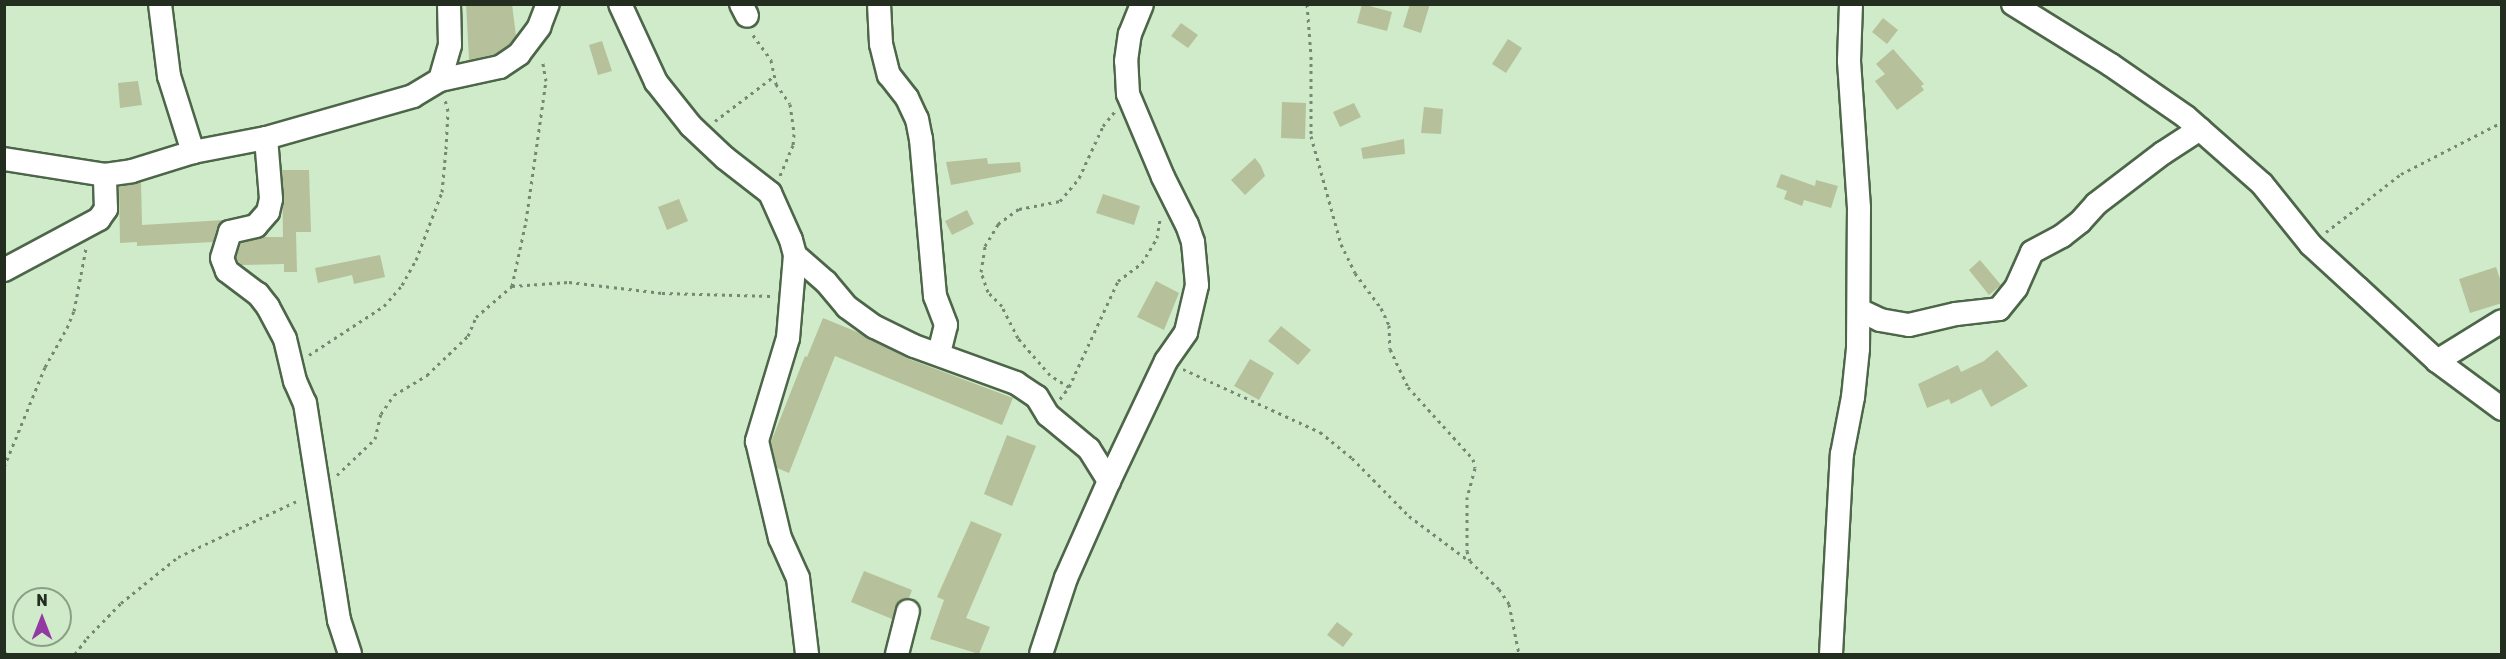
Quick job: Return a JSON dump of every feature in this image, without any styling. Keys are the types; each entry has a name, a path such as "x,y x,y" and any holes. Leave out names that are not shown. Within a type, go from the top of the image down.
{"street":[{"path":"160,4 169,76 193,152"},
{"path":"440,80 450,45 449,4"},
{"path":"4,159 105,175 132,171 193,152 266,138 413,96 440,80 500,67 519,54 539,27 548,4"},
{"path":"620,4 656,82 699,133 770,193 795,255 826,282 847,307 875,327 914,346 939,353 1016,383 1037,397 1048,415 1089,449 1109,481"},
{"path":"879,4 881,44 889,75 907,98 917,119 921,139 935,296 946,326 939,353"},
{"path":"1041,654 1066,578 1109,481 1167,361 1186,332 1197,285 1193,242 1128,94 1126,61 1130,34 1142,4"},
{"path":"1831,654 1839,481 1853,397 1858,310 1859,208 1849,61 1851,4"},
{"path":"2013,4 2120,70 2200,129 2262,184 2311,244 2437,361 2502,409"},
{"path":"1858,310 1880,320 1909,326 1956,314 1999,309 2016,288 2032,252 2062,236 2080,222 2096,204 2163,153 2200,129"},
{"path":"266,138 271,199 268,212 256,226 230,232 222,258 227,271 258,294 268,307 285,339 295,381 305,403 339,620 350,654"},
{"path":"4,270 99,219 106,209 105,175"},
{"path":"795,255 788,339 757,441 780,538 798,578 807,654"},
{"path":"2437,361 2502,321"},
{"path":"897,654 908,611"}],"path":[{"path":"1307,4 1311,56 1311,136 1336,226 1355,273 1381,308 1389,325 1390,348 1408,387 1474,462 1467,497 1467,551 1470,561"},
{"path":"744,10 756,42 771,60 773,77 790,104 794,134 789,156 770,193"},
{"path":"512,286 526,222 546,81 539,27"},
{"path":"699,133 773,77"},
{"path":"293,366 384,306 402,285 416,260 442,192 448,111 440,80"},
{"path":"1069,387 1050,375 1018,338 1002,306 988,292 981,272 985,246 998,224 1019,209 1060,201 1079,178 1103,126 1128,94"},
{"path":"2311,244 2401,174 2502,122"},
{"path":"1048,415 1069,387 1118,281 1142,263 1153,247 1161,212"},
{"path":"4,467 45,367 74,311 81,264 99,219"},
{"path":"75,654 87,638 121,603 178,557 255,523 317,490 333,478 375,440 381,414 394,395 427,375 468,336 476,317 512,286 568,282 662,293 791,297"},
{"path":"1167,361 1320,432 1352,458 1409,516 1470,561 1499,589 1509,604 1519,654"}],"building":[{"path":"466,4 512,4 516,36 510,44 495,54 469,60"},
{"path":"1362,4 1392,12 1387,31 1357,23"},
{"path":"1410,4 1430,4 1421,33 1403,27"},
{"path":"1883,18 1898,30 1887,44 1872,32"},
{"path":"1181,23 1198,35 1188,48 1171,36"},
{"path":"1508,39 1522,48 1506,73 1492,64"},
{"path":"602,41 612,71 598,75 589,45"},
{"path":"1893,49 1924,84 1921,86 1924,90 1897,110 1875,81 1885,74 1876,64"},
{"path":"138,81 142,105 120,108 118,83"},
{"path":"1282,102 1306,103 1305,139 1281,138"},
{"path":"1354,103 1361,117 1340,127 1333,112"},
{"path":"1424,107 1443,109 1441,134 1421,133"},
{"path":"1404,139 1405,154 1363,159 1361,148"},
{"path":"987,158 988,164 1020,162 1021,172 951,185 946,162"},
{"path":"1255,158 1265,176 1245,195 1231,180"},
{"path":"282,170 309,170 311,232 296,232 297,272 284,272 284,264 241,265 236,258 241,243 262,237 283,237"},
{"path":"1781,174 1815,186 1816,180 1838,186 1831,208 1804,200 1802,206 1784,199 1787,191 1776,187"},
{"path":"141,182 142,225 224,220 217,227 213,242 137,246 137,242 120,243 119,187"},
{"path":"1103,194 1140,206 1134,225 1096,213"},
{"path":"679,199 688,221 667,230 658,207"},
{"path":"967,210 974,224 952,235 945,221"},
{"path":"380,255 385,277 354,284 352,275 318,283 315,268"},
{"path":"1980,260 2001,285 1989,295 1969,270"},
{"path":"2496,267 2502,285 2502,303 2470,313 2459,279"},
{"path":"1156,281 1179,293 1164,330 1137,317"},
{"path":"823,318 862,334 909,359 1013,398 1002,425 835,356 789,473 777,468 771,442 805,356 807,357"},
{"path":"1281,326 1311,350 1298,365 1268,341"},
{"path":"1997,350 2028,386 1991,407 1981,389 1951,404 1949,399 1927,408 1918,384 1958,365 1961,372 1984,361"},
{"path":"1250,359 1274,373 1259,400 1234,386"},
{"path":"1007,435 1036,446 1012,506 984,494"},
{"path":"971,521 1002,534 966,618 990,627 979,654 930,639 944,600 937,597"},
{"path":"864,571 912,590 909,598 898,602 892,619 851,602"},
{"path":"1337,622 1353,634 1343,647 1327,635"}]}
